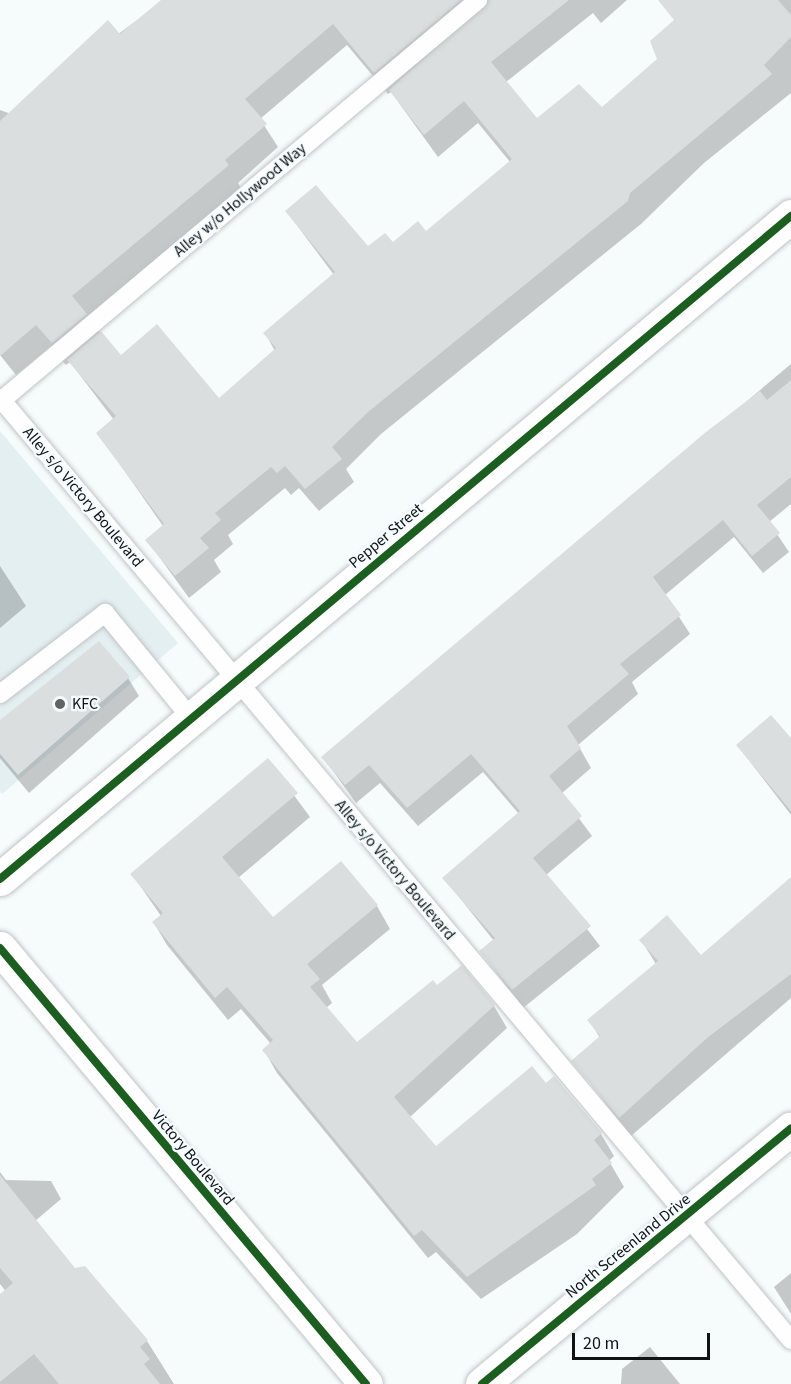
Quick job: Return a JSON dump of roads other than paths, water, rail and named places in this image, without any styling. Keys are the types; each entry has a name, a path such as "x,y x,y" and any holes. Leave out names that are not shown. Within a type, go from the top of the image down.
{"street":[{"name":"Pepper Street","path":"0,879 190,717 791,216"},
{"name":"Victory Boulevard","path":"0,948 366,1384"},
{"name":"North Screenland Drive","path":"482,1384 791,1128"}],"lane":[{"name":"Alley w/o Hollywood Way","path":"1,399 478,0"},
{"name":"Alley s/o Victory Boulevard","path":"1,399 791,1340"},
{"path":"0,694 105,613 190,717"}],"place":[{"name":"KFC","path":"60,704"}]}
